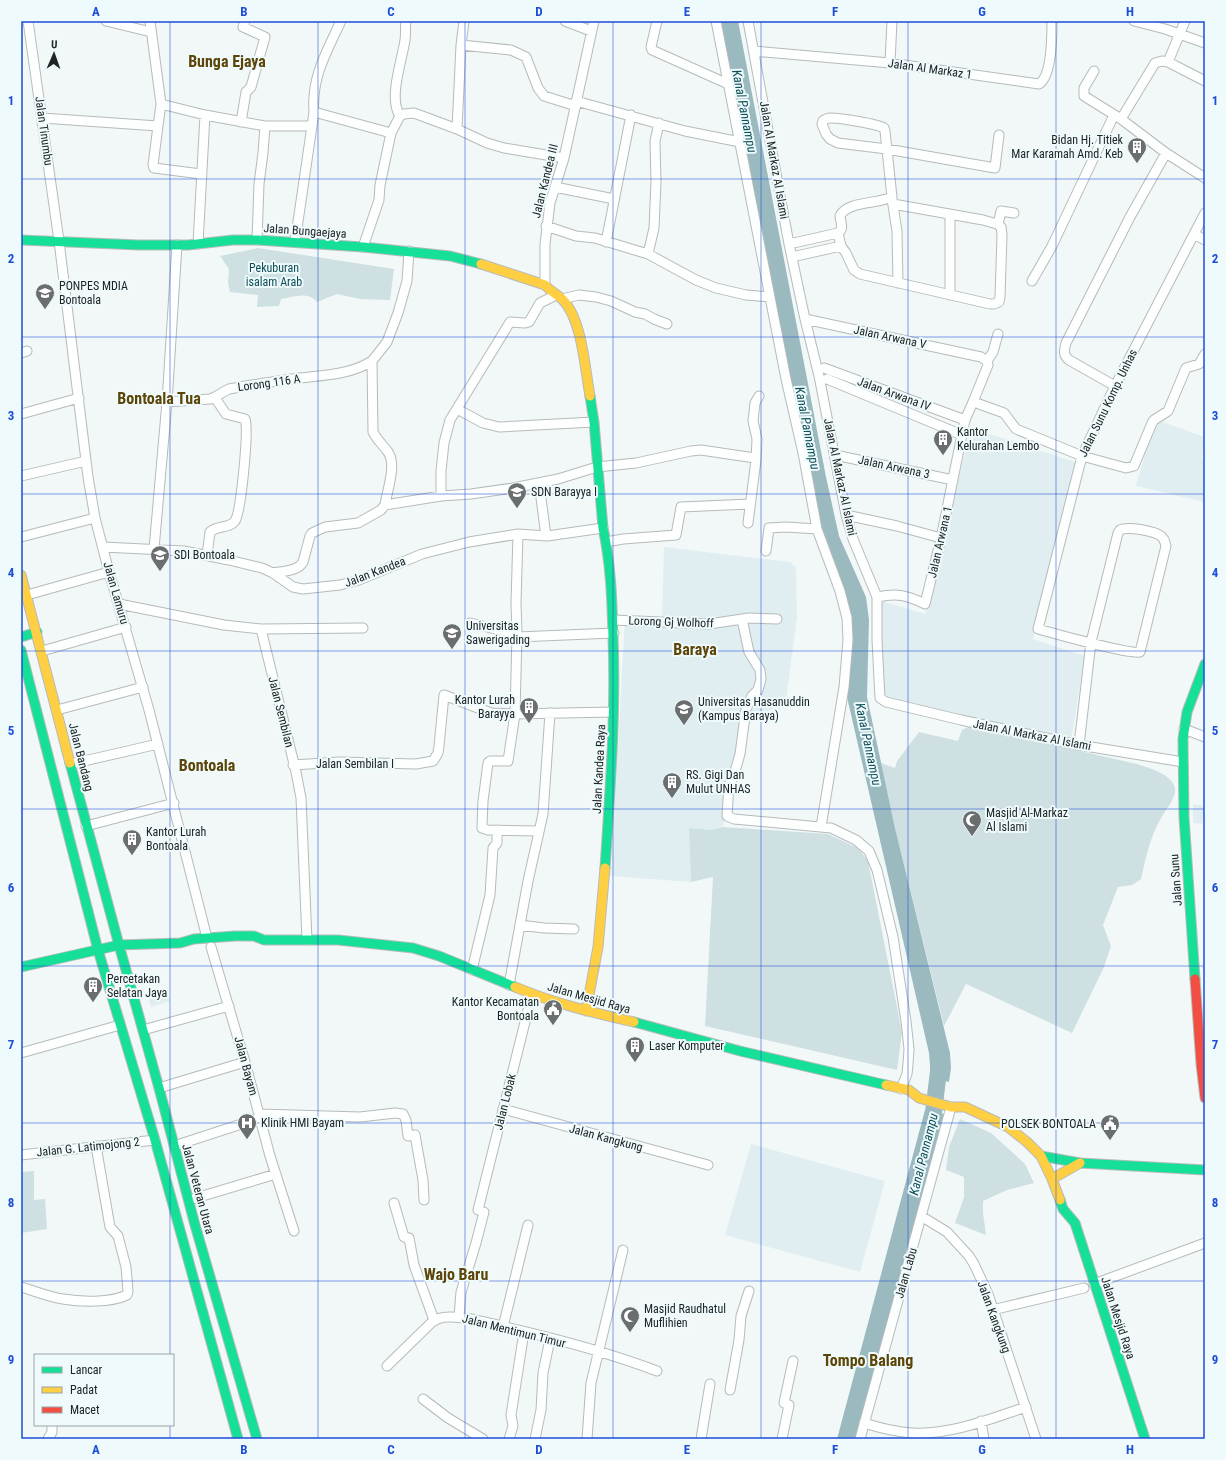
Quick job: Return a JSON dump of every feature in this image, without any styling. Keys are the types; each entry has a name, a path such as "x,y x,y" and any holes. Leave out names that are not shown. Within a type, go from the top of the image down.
{"main road":[{"name":"Jalan Bungaejaya","path":"21,240 121,245 177,245 233,240 257,240 409,251 466,260 545,286"},
{"path":"545,286 559,297 575,319 579,334 594,422 603,528"},
{"name":"Jalan Kandea Raya","path":"586,1011 593,980 602,909 612,781 614,633 606,542 603,528"},
{"name":"Jalan Bandang","path":"21,575 42,651 86,826 119,946"},
{"path":"21,637 37,632"},
{"path":"21,650 98,950 155,1140 238,1439"},
{"name":"Jalan Sunu","path":"1205,664 1187,712 1184,729 1183,762 1186,802 1184,817 1199,1039 1205,1098"},
{"name":"Jalan Mesjid Raya","path":"21,967 119,946 180,942 207,938 254,936 264,940 367,942 413,948 439,956 532,994 586,1011 649,1026 740,1051 905,1090 919,1098 952,1107 965,1107"},
{"name":"Jalan Mesjid Raya","path":"236,945 255,944 264,940"},
{"name":"Jalan Mesjid Raya","path":"180,942 197,948 223,946"},
{"name":"Jalan Veteran Utara","path":"119,946 159,1088 195,1225 256,1439"},
{"name":"Jalan Mesjid Raya","path":"905,1090 920,1087"},
{"name":"Jalan Mesjid Raya","path":"954,1096 965,1107 1008,1127 1027,1142 1041,1156 1052,1179 1063,1209 1063,1220"},
{"path":"1041,1156 1080,1163 1205,1170"},
{"path":"1052,1179 1080,1163"},
{"name":"Jalan Mesjid Raya","path":"1063,1209 1075,1223 1145,1439"},
{"path":"179,1228 195,1225"},
{"path":"1112,1370 1122,1367"},
{"path":"226,1395 242,1390"}],"street":[{"name":"Jalan Tinumbu","path":"28,21 59,241"},
{"path":"106,21 151,32"},
{"path":"150,21 161,104 153,165 154,168 202,174"},
{"path":"241,122 246,92 251,87 265,38 243,27 245,21"},
{"path":"295,242 314,112 313,91 317,75 341,21"},
{"path":"400,116 397,111 396,89 405,40 406,21"},
{"path":"457,129 461,45 464,21"},
{"path":"565,21 591,31"},
{"name":"Jalan Kandea III","path":"545,286 546,226 550,203 564,158 594,21"},
{"path":"657,21 651,47 652,50 728,84"},
{"path":"716,21 817,530 844,604 847,618 848,640 844,687 821,827"},
{"name":"Jalan Al Markaz Al Islami","path":"748,21 789,244 805,319 817,364 846,515 853,539 876,597 879,694 882,701 961,720 1079,745 1183,762"},
{"path":"890,64 892,21"},
{"name":"Jalan Al Markaz 1","path":"754,51 890,64 1039,84 1045,78 1048,68 1052,21"},
{"path":"1134,21 1180,34 1205,44"},
{"path":"1168,62 1184,21"},
{"path":"461,45 511,50 526,57 538,88 544,96 631,115 685,131 740,142"},
{"path":"1032,282 1118,117 1155,63 1162,61 1168,62 1205,81"},
{"path":"1094,71 1087,82 1083,94 1087,98 1118,117 1166,153 1205,178"},
{"path":"161,104 205,115 265,126 312,126"},
{"path":"314,112 391,133"},
{"path":"363,247 378,200 391,133 400,116 404,114 414,113 504,148 564,158"},
{"path":"198,244 205,115"},
{"path":"606,242 631,115"},
{"path":"42,118 158,126"},
{"path":"898,283 897,231 892,201 887,149 885,130 883,127 832,118 822,121 826,134 830,139 838,143 887,149 995,168 999,135"},
{"path":"648,254 654,228 656,182 655,141 659,123"},
{"path":"257,240 259,184 265,126"},
{"path":"1115,386 1069,360 1065,357 1064,352 1066,343 1130,217 1166,153"},
{"path":"555,187 614,199"},
{"path":"789,244 838,233 842,231 840,216 845,210 862,204 887,200 950,215 983,220 997,224 1001,227 1002,231 1000,297 998,302 990,304 860,274 854,270 841,246 838,233"},
{"path":"997,224 1001,211 1014,213"},
{"name":"Jalan Sunu Komp. Unhas","path":"1091,642 1038,629 1082,456 1115,386 1205,213"},
{"path":"950,215 950,295"},
{"path":"546,226 576,236 595,238 648,254 696,280 716,288 746,295 770,297"},
{"path":"1194,234 1205,240"},
{"name":"Jalan Lamuru","path":"59,241 86,461 95,518 174,803 207,938"},
{"path":"154,549 167,402 177,245"},
{"path":"792,257 841,246"},
{"path":"274,573 294,569 304,562 310,536 317,530 325,527 358,523 381,510 385,505 392,464 389,453 376,438 373,432 372,361 387,342 398,313 407,281 409,251"},
{"path":"441,496 441,471 444,443 450,420 510,322 529,322 540,303 559,297 578,295 596,297 610,301 667,324"},
{"name":"Jalan Arwana V","path":"805,319 975,356 987,361"},
{"name":"Jalan Arwana 1","path":"876,597 891,594 903,595 925,604 941,538 965,420 987,368 987,361 993,352 998,334"},
{"path":"979,404 1004,413 1016,429 1082,456 1126,468 1134,466 1152,423 1168,411 1186,368 1199,364 1205,354"},
{"name":"Lorong 116 A","path":"167,402 216,398 222,392 229,389 292,379 333,375 362,367 372,361"},
{"name":"Jalan Arwana IV","path":"824,368 965,420"},
{"path":"826,380 962,435"},
{"path":"748,523 757,439 753,421 755,403 759,396"},
{"path":"21,414 79,398"},
{"path":"207,555 210,532 217,528 230,525 237,517 245,452 245,419 226,414 216,398"},
{"path":"457,409 484,423 499,427 594,422"},
{"path":"385,505 441,496 484,492 539,482 597,467 636,463 691,451 706,451 755,458"},
{"name":"Jalan Arwana 3","path":"835,455 953,480"},
{"path":"21,476 86,461"},
{"path":"539,482 546,536"},
{"path":"606,542 623,539 676,535 681,507 750,504"},
{"path":"846,515 897,526 941,538"},
{"path":"21,537 95,518"},
{"path":"766,552 769,528 786,527 817,530"},
{"name":"Jalan Kandea","path":"103,547 184,551 250,564 274,573 289,585 298,588 336,586 359,580 391,565 436,550 518,534 546,536 603,528"},
{"path":"1079,745 1091,642 1118,533 1120,530 1128,528 1158,535 1164,539 1166,546 1141,650 1138,653 1131,652 1091,642"},
{"path":"518,534 515,714 508,761 490,762 487,769 482,826 485,829 539,831"},
{"path":"27,595 109,572"},
{"path":"119,604 240,628 363,628"},
{"path":"742,619 749,652 760,670 761,680 758,690 748,702 746,709 740,754 733,778 729,785 726,816 734,819 831,828 841,832 869,851 877,870 893,937 908,1036 909,1049 905,1090"},
{"name":"Lorong Gj Wolhoff","path":"613,620 709,624 742,619 777,619"},
{"path":"470,623 517,635 614,633"},
{"path":"42,651 126,627"},
{"name":"Jalan Sembilan","path":"261,629 298,784 302,816 307,940"},
{"path":"57,710 143,687"},
{"name":"Jalan Sembilan I","path":"293,765 339,762 416,764 433,761 438,752 444,695 486,712 515,714"},
{"path":"515,714 613,712"},
{"path":"509,985 528,881 543,814 550,713"},
{"path":"1184,729 1205,737"},
{"path":"71,764 158,744"},
{"path":"86,826 174,803"},
{"path":"472,970 490,895 493,848 496,843 497,830"},
{"path":"520,925 544,928 574,929"},
{"name":"Jalan Bayam","path":"211,947 245,1062 259,1116 294,1231"},
{"name":"Jalan Lobak","path":"459,1317 461,1292 476,1243 481,1211 503,1109 532,994"},
{"path":"143,1030 229,1006"},
{"path":"21,1053 120,1025"},
{"path":"1199,1039 1205,1028"},
{"path":"159,1088 245,1062"},
{"name":"Jalan Labu","path":"860,1439 952,1107"},
{"name":"Jalan Kangkung","path":"503,1109 708,1165"},
{"path":"174,1146 259,1116 360,1117 395,1113 403,1114 406,1120 408,1136 415,1135 423,1180 424,1200"},
{"name":"Jalan G. Latimojong 2","path":"21,1155 155,1140"},
{"path":"21,1287 63,1299 76,1300 113,1299 121,1298 126,1295 127,1286 124,1260 118,1234 110,1227 96,1146"},
{"path":"189,1200 276,1174"},
{"path":"387,1366 434,1320 414,1265 410,1238 404,1237 394,1203"},
{"name":"Jalan Kangkung","path":"921,1216 947,1232 969,1256 988,1294 992,1310 1036,1439"},
{"path":"503,1326 528,1225"},
{"path":"1094,1284 1205,1243"},
{"path":"587,1439 591,1383 623,1250"},
{"path":"992,1310 1084,1288"},
{"path":"730,1390 739,1340 741,1316 748,1291"},
{"name":"Jalan Mentimun Timur","path":"434,1320 446,1317 459,1317 503,1326 630,1361 657,1371"},
{"path":"509,1439 514,1426 511,1416 524,1332"},
{"path":"535,1439 540,1410 543,1374 550,1339"},
{"path":"782,1439 793,1361"},
{"path":"701,1439 710,1384"},
{"path":"423,1399 448,1418 483,1439"},
{"path":"864,1423 895,1431 923,1434 953,1429 1026,1407"},
{"path":"981,1421 984,1439"},
{"path":"48,1439 52,1432 52,1426"}],"shaded area":[{"path":"1160,421 1204,437 1202,459 1205,460 1205,502 1136,486 1152,429"},
{"path":"971,428 1075,462 1033,639 1085,656 1071,741 889,701 883,697 881,632 882,601 925,614"},
{"name":"Universitas Hasanuddin (Kampus Baraya)","path":"664,547 790,562 796,567 797,617 785,708 754,713 732,768 723,827 712,830 689,828 691,882 611,876 625,618 662,619"},
{"path":"1193,804 1205,806 1202,824 1193,823"},
{"path":"167,992 170,1001 151,1007 148,997"},
{"path":"751,1144 885,1181 860,1272 725,1235"}],"green space":[{"name":"Pekuburan isalam Arab","path":"258,248 394,269 390,300 360,299 337,294 317,302 309,297 295,296 281,299 279,306 257,307 258,295 230,292 228,283 229,269 220,256"},
{"path":"970,726 1137,764 1163,774 1174,785 1175,793 1154,832 1141,879 1132,885 1118,887 1103,925 1111,946 1104,967 1072,1033 966,984 944,1026 895,828 881,763 895,768 897,761 919,732 958,741 962,730"},
{"path":"723,827 828,834 858,848 868,861 902,1032 897,1070 705,1026 713,877 691,882 689,828 712,830"},
{"path":"960,1119 991,1133 1025,1164 1034,1183 1007,1190 983,1201 986,1235 955,1223 964,1197 964,1177 946,1170 949,1147"},
{"path":"34,1171 34,1200 45,1199 47,1229 21,1233 21,1172"}],"water":[{"path":"719,21 738,21 826,477 839,536 866,597 869,620 867,697 895,828 950,1053 951,1068 949,1082 931,1077 929,1053 847,697 849,624 819,532"},
{"path":"925,1110 944,1114 856,1439 837,1439"}],"waterway":[{"name":"Kanal Pannampu","path":"933,1116 940,1055"}],"traffic: fast":[{"path":"21,240 139,245 188,245 233,240 257,240 363,247 450,256 481,264"},
{"path":"590,396 594,422 603,528 612,596 613,623 614,695 611,781 605,868"},
{"path":"21,637 37,632"},
{"path":"21,650 98,950"},
{"path":"1195,979 1184,817 1183,739 1187,712 1205,664"},
{"path":"70,763 119,945"},
{"path":"21,967 119,945 180,943 194,939 254,936 264,940 338,940 413,948 439,956 515,987"},
{"path":"119,945 195,1225 257,1439"},
{"path":"98,950 155,1140 238,1439"},
{"path":"634,1022 740,1051 886,1085"},
{"path":"1041,1156 1080,1163 1205,1170"},
{"path":"1060,1200 1063,1209 1075,1223 1145,1439"}],"traffic: slow":[{"path":"481,264 545,285 562,299 574,318 582,344 590,396"},
{"path":"21,575 70,763"},
{"path":"586,1011 598,947 605,868"},
{"path":"515,987 559,1003 634,1022"},
{"path":"886,1085 909,1090 919,1098 951,1107 965,1107 1008,1127 1027,1142 1041,1156 1060,1200"},
{"path":"1052,1179 1080,1163"}],"traffic: jam":[{"path":"1195,979 1205,1098"}],"place":[{"name":"Bidan Hj. Titiek Mar Karamah Amd. Keb","path":"1137,164"},
{"name":"PONPES MDIA Bontoala","path":"45,310"},
{"name":"Kantor Kelurahan Lembo","path":"943,456"},
{"name":"SDN Barayya I","path":"517,509"},
{"name":"SDI Bontoala","path":"160,572"},
{"name":"Universitas Sawerigading","path":"452,650"},
{"name":"Kantor Lurah Barayya","path":"529,724"},
{"name":"Universitas Hasanuddin (Kampus Baraya)","path":"684,726"},
{"name":"RS. Gigi Dan Mulut UNHAS","path":"672,799"},
{"name":"Masjid Al-Markaz Al Islami","path":"972,837"},
{"name":"Kantor Lurah Bontoala","path":"132,856"},
{"name":"Percetakan Selatan Jaya","path":"93,1003"},
{"name":"Kantor Kecamatan Bontoala","path":"553,1026"},
{"name":"Laser Komputer","path":"635,1063"},
{"name":"Klinik HMI Bayam","path":"247,1140"},
{"name":"POLSEK BONTOALA","path":"1110,1141"},
{"name":"Masjid Raudhatul Muflihien","path":"630,1333"}],"district":[{"name":"Bunga Ejaya","path":"227,61"},
{"name":"Bontoala Tua","path":"159,398"},
{"name":"Baraya","path":"695,649"},
{"name":"Bontoala","path":"207,765"},
{"name":"Wajo Baru","path":"456,1274"},
{"name":"Tompo Balang","path":"868,1360"}]}
